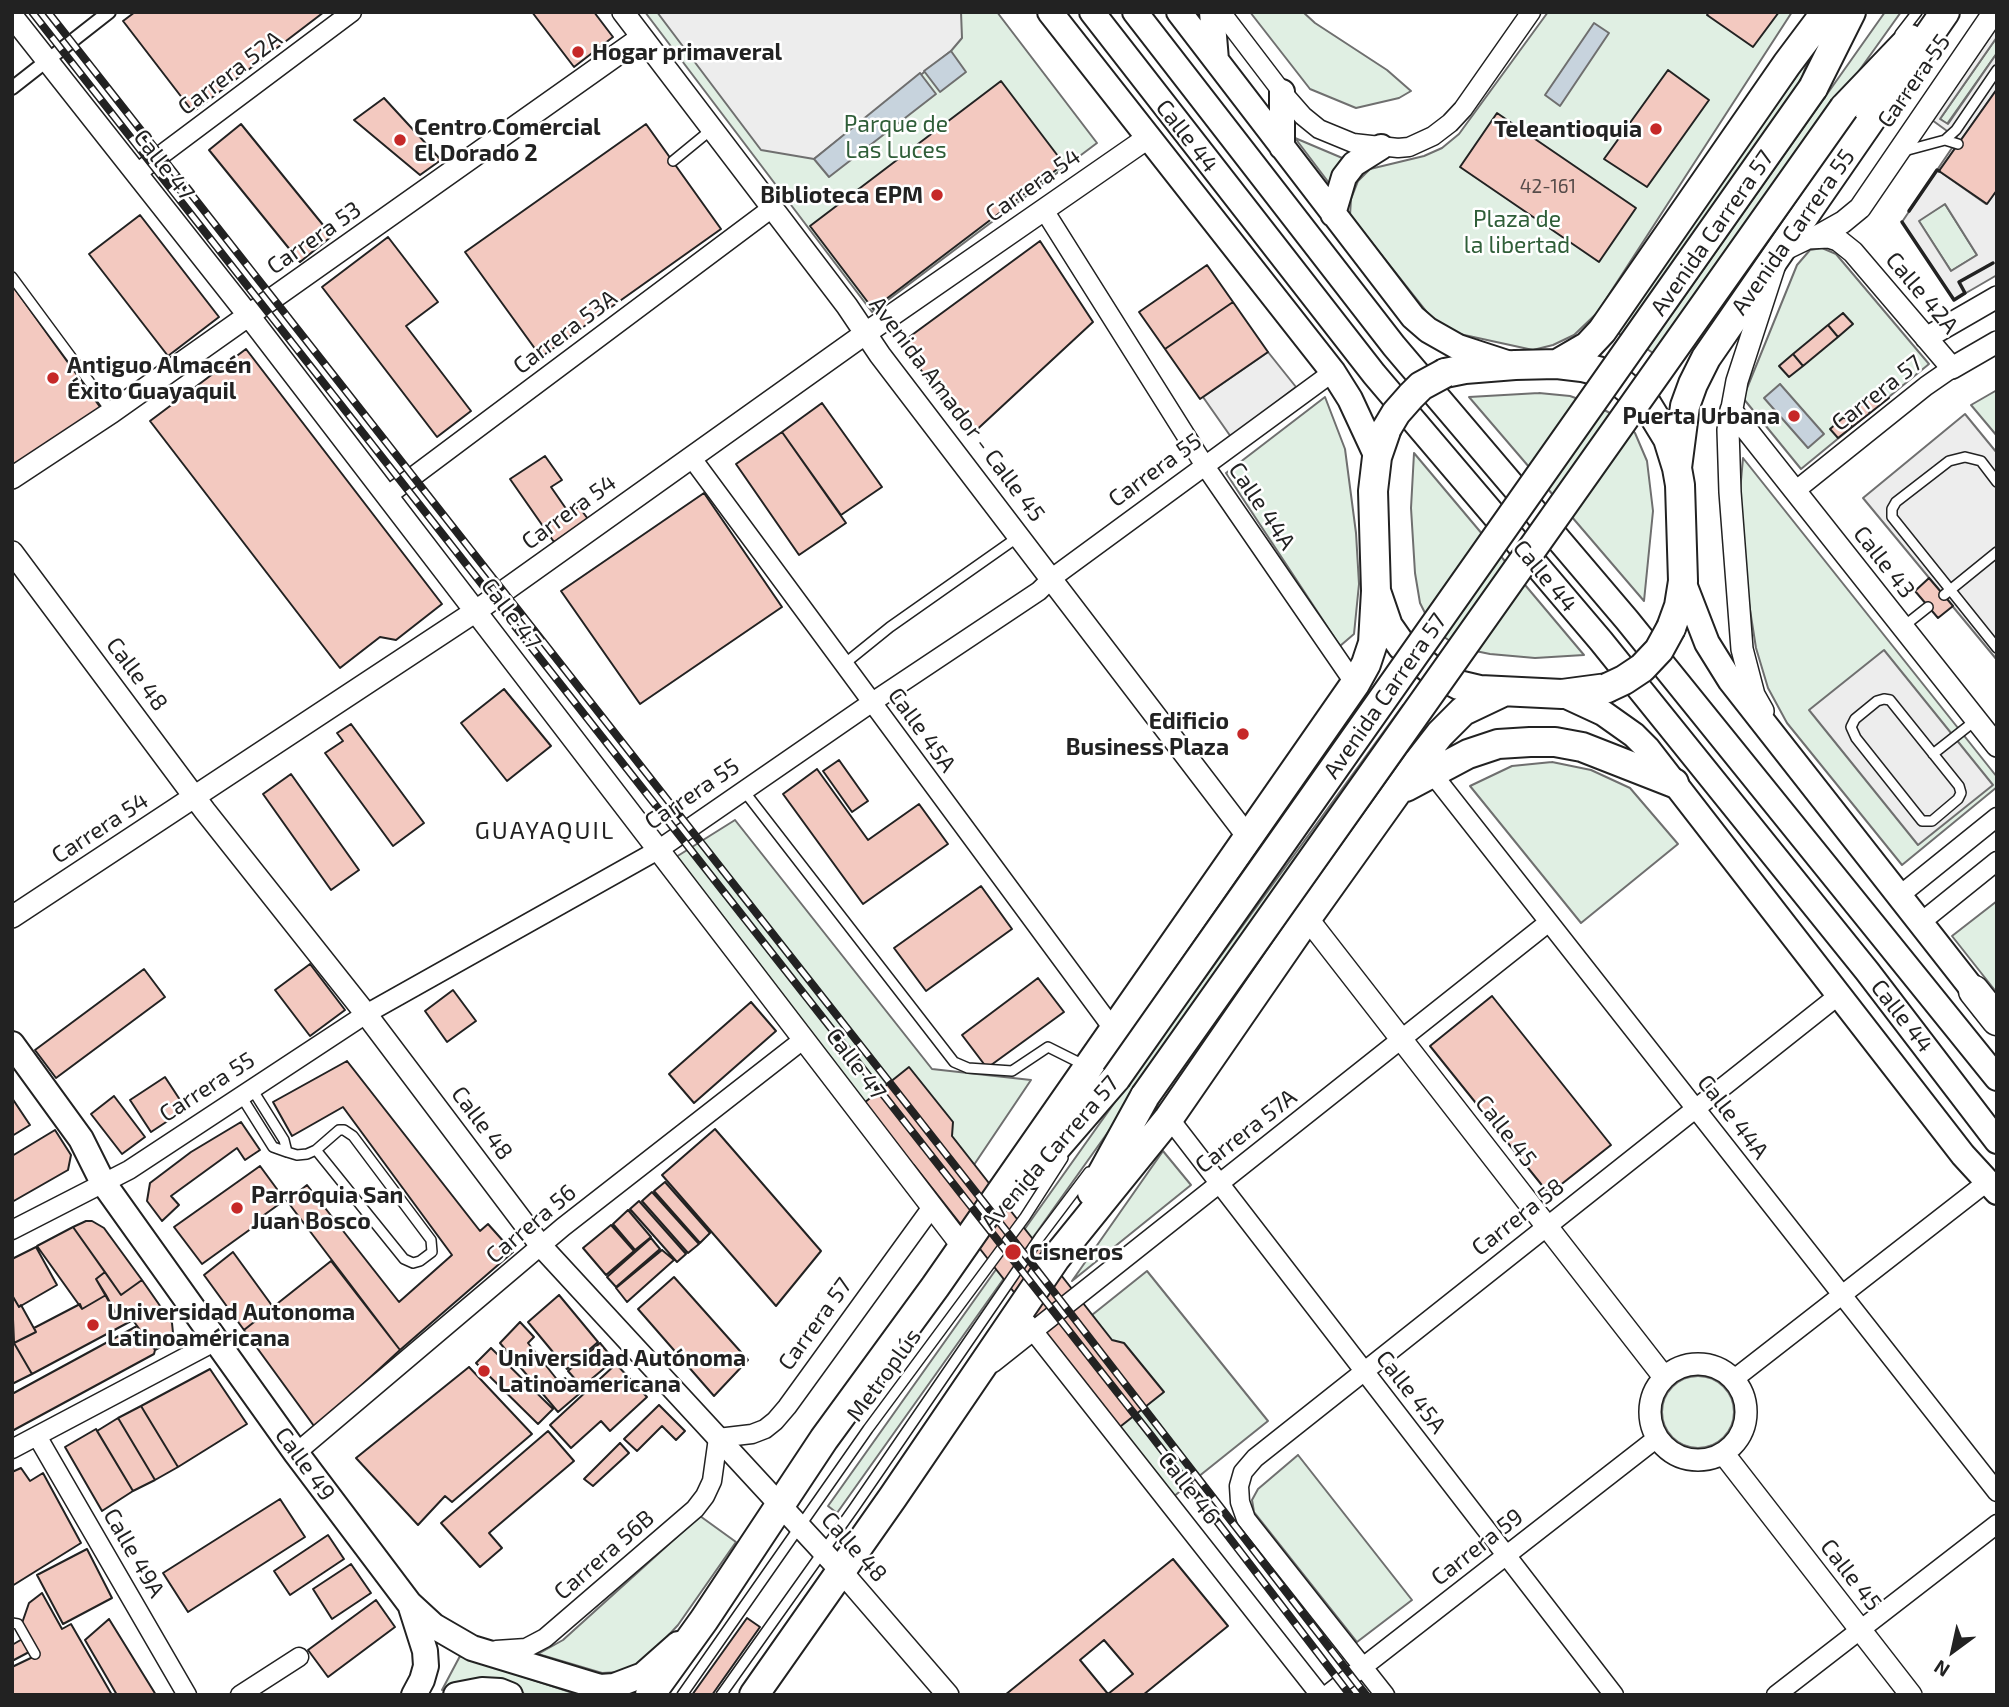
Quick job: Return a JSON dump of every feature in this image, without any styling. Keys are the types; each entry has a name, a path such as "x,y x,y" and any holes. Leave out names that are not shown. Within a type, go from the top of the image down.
{"highway":[{"path":"1974,991 1997,1020"}],"main road":[{"name":"Calle 44","path":"1050,12 1332,372 1350,399 1377,457"},
{"name":"Calle 44","path":"1092,12 1374,374 1609,652 1867,971 1997,1141"},
{"name":"Calle 44","path":"1135,12 1394,346 1627,620 1997,1077"},
{"path":"1179,12 1399,302 1428,330 1458,347 1515,365"},
{"path":"1212,12 1216,61"},
{"path":"1557,364 1588,346 1602,331 1826,12"},
{"path":"1844,108 1935,12"},
{"name":"Avenida Carrera 55","path":"1677,468 1685,406 1706,358 1945,12"},
{"name":"Avenida Carrera 57","path":"935,1287 1116,1078 1813,88 1851,23"},
{"path":"1282,92 1282,147"},
{"name":"Avenida Carrera 57","path":"754,1695 832,1561 974,1378 1026,1322 1055,1259 1145,1096 1844,108"},
{"path":"1333,214 1344,177 1354,164 1381,147"},
{"path":"1557,364 1598,371 1622,384 1646,403 1668,439 1680,485 1683,581 1679,606 1659,650 1642,668 1607,688 1562,694 1503,692 1459,685 1418,661 1402,646 1388,626 1376,591 1373,491 1377,457 1387,428 1396,413 1416,391 1446,373 1465,369 1557,364"},
{"path":"1683,581 1717,662 1974,991 1997,1028"},
{"name":"Avenida Carrera 57","path":"650,1695 704,1620 824,1439 935,1287 1355,684 1373,643 1376,591"},
{"name":"Avenida Carrera 57","path":"1055,1259 1169,1118 1307,918 1440,734 1463,711 1503,692"},
{"name":"Calle 44","path":"1562,694 1619,723 1648,749 1963,1155 1992,1187"},
{"path":"1398,792 1468,754 1498,744 1555,742 1613,757 1674,783"},
{"name":"Calle 49","path":"12,1044 81,1139 102,1181 296,1453 409,1603 434,1626 471,1648 586,1684 614,1686 643,1675 704,1620"},
{"path":"409,1603 425,1651 426,1666 414,1695"},
{"path":"456,1695 482,1690 500,1691 510,1695"}],"street":[{"path":"12,88 108,12"},
{"name":"Carrera 52A","path":"137,173 352,12"},
{"name":"Avenida Amador - Calle 45","path":"624,12 880,355 1248,837"},
{"path":"1221,12 1282,92 1303,116 1319,129 1353,143 1409,148 1433,136 1463,109 1531,12"},
{"name":"Carrera 55","path":"1818,236 1843,222 1860,208 1994,12"},
{"name":"Calle 47","path":"12,16 249,316 963,1247"},
{"name":"Carrera 53","path":"12,478 112,412 642,37"},
{"name":"Carrera 54","path":"12,917 476,611 866,333 1149,137"},
{"name":"Carrera 53A","path":"387,496 772,208"},
{"name":"Calle 42A","path":"1853,252 1851,233 1860,208"},
{"name":"Calle 44A","path":"1044,210 1205,466 1355,684"},
{"path":"1780,744 1754,695 1742,649 1728,450 1731,410 1737,381 1779,252 1795,243 1818,236"},
{"name":"Calle 42A","path":"1818,236 1838,240 1853,252 1952,368"},
{"name":"Carrera 57","path":"1926,338 1997,297"},
{"name":"Carrera 57","path":"1795,491 1926,386 1997,342"},
{"name":"Carrera 55","path":"12,1230 102,1181 129,1170 366,1014 659,850 1039,591 1052,578 1332,372"},
{"name":"Calle 43","path":"1731,410 1997,746"},
{"name":"Calle 45A","path":"691,457 1114,1030"},
{"name":"Calle 48","path":"12,552 195,796 366,1014 541,1246 832,1561 948,1695"},
{"name":"Calle 44A","path":"1431,772 1997,1492"},
{"path":"1899,896 1997,817"},
{"path":"1920,923 1997,861"},
{"name":"Calle 45","path":"1307,918 1664,1377"},
{"name":"Carrera 57A","path":"1026,1322 1220,1184 1549,922"},
{"name":"Carrera 58","path":"1240,1486 1243,1472 1255,1458 1839,995"},
{"name":"Carrera 56","path":"296,1453 541,1246 804,1039"},
{"name":"Calle 45A","path":"1169,1118 1614,1695"},
{"path":"1734,1379 1842,1295 1992,1187"},
{"name":"Carrera 57","path":"718,1438 752,1434 775,1421 932,1207"},
{"name":"Calle 46","path":"1026,1322 1320,1695"},
{"path":"12,1449 216,1340"},
{"path":"1700,1363 1713,1366 1734,1379 1744,1395 1744,1428 1736,1442 1723,1453 1700,1461 1688,1459 1666,1448 1657,1438 1649,1414 1650,1400 1664,1377 1687,1364 1700,1363"},
{"name":"Calle 49A","path":"37,1436 187,1695"},
{"name":"Carrera 56B","path":"471,1648 516,1650 545,1638 695,1509 712,1481 718,1438"},
{"name":"Carrera 59","path":"1327,1695 1657,1438"},
{"name":"Calle 45","path":"1723,1453 1911,1695"},
{"name":"Calle 46","path":"1240,1486 1240,1502 1246,1519 1385,1695"},
{"path":"1776,1695 1997,1524"},
{"path":"240,1695 299,1657"}],"lane":[{"path":"1844,108 1917,12"},
{"path":"1896,153 1945,140 1956,130 1997,70"},
{"path":"673,161 712,130"},
{"path":"1945,140 1958,144"},
{"path":"12,277 112,412"},
{"path":"1997,482 1980,461 1965,457 1949,461 1896,502 1892,509 1892,517 1947,592 1997,649"},
{"path":"843,665 1019,536"},
{"path":"1947,592 1997,552"},
{"path":"1903,627 1928,607"},
{"path":"1890,700 1933,754 1959,786 1961,793 1958,799 1932,821 1926,822 1922,821 1856,738 1851,727 1854,719 1877,701 1890,700"},
{"path":"1933,754 1976,720"},
{"path":"744,791 954,1062 968,1068 1012,1071 1048,1047 1088,1067"},
{"name":"Metroplús","path":"682,1695 868,1429 1025,1217 1116,1078"},
{"path":"247,1092 285,1140 287,1152 307,1154 316,1150 339,1130 353,1136 431,1240 432,1252 413,1263 404,1259 316,1150"},
{"path":"721,1695 832,1561 1040,1237 1145,1096"},
{"path":"12,1623 18,1624 35,1654"}],"green space":[{"name":"Parque de Las Luces","path":"645,12 997,12 1097,143 872,312"},
{"path":"1250,12 1303,12 1315,23 1387,70 1411,91 1399,98 1356,108 1310,89"},
{"name":"Plaza de la libertad","path":"1548,12 1792,12 1597,313 1574,335 1553,345 1533,350 1455,333 1430,316 1350,215 1351,199 1358,181 1370,169 1424,156 1442,148 1459,134"},
{"path":"1885,12 1901,12 1656,355 1647,349"},
{"path":"1997,37 1997,53 1947,124 1940,119"},
{"path":"1808,60 1798,89 1626,339 1617,332"},
{"path":"1295,138 1347,160 1332,187"},
{"path":"1945,204 1977,255 1951,271 1918,220"},
{"path":"1822,248 1836,254 1929,364 1801,469 1743,398 1797,265 1810,250"},
{"path":"1997,390 1997,436 1971,405"},
{"path":"1539,393 1570,396 1595,405 1621,419 1635,433 1647,461 1653,511 1644,601 1469,397"},
{"path":"1325,397 1345,449 1356,533 1359,584 1354,634 1340,646 1226,473"},
{"path":"1414,453 1584,655 1535,658 1461,648 1444,637 1428,619 1420,603 1415,573 1411,508"},
{"path":"1743,458 1997,777 1997,787 1902,865 1787,723 1768,688 1756,648 1743,565 1739,503"},
{"path":"1403,705 1409,709 837,1513 828,1506 1127,1085"},
{"path":"1552,762 1591,770 1630,788 1678,844 1581,923 1470,786 1512,766"},
{"path":"735,820 932,1069 1031,1080 945,1208 676,857"},
{"path":"1997,901 1997,993 1952,936"},
{"path":"1163,1151 1191,1185 1072,1281"},
{"path":"1147,1271 1268,1421 1173,1497 1052,1347"},
{"path":"1705,1376 1724,1386 1732,1398 1732,1426 1724,1438 1712,1446 1691,1448 1672,1438 1664,1426 1662,1405 1672,1386 1684,1378"},
{"path":"1298,1455 1412,1600 1357,1642 1254,1512 1252,1500 1258,1489"},
{"path":"700,1516 736,1542 678,1625 655,1650 636,1666 622,1672 602,1673 538,1654 563,1640"},
{"path":"460,1656 582,1695 526,1695 520,1691 473,1681 442,1690"}],"shaded area":[{"name":"Parque de Las Luces","path":"657,12 961,12 962,38 951,51 814,159 761,150"},
{"path":"1594,23 1609,33 1560,106 1545,95"},
{"path":"1997,27 1997,37 1940,119 1948,124 1997,53 1997,89 1939,171 1986,204 1997,190 1997,275 1954,300 1902,222 1958,139 1932,120","holes":["1945,204 1977,255 1951,271 1919,221"]},
{"path":"951,51 966,72 940,92 924,71"},
{"path":"920,73 936,94 829,177 814,159"},
{"path":"1268,352 1296,387 1231,437 1203,397"},
{"name":"Puerta Urbana","path":"1780,384 1824,434 1808,448 1764,398"},
{"path":"1965,414 1997,453 1997,660 1863,498"},
{"path":"1884,650 1993,785 1918,845 1809,710"}],"building":[{"path":"135,12 324,12 193,112 123,21"},
{"name":"Hogar primaveral","path":"532,12 594,12 613,37 574,67"},
{"path":"1709,12 1779,12 1753,47 1707,15"},
{"name":"Teleantioquia","path":"1668,70 1709,100 1647,187 1604,159"},
{"name":"Biblioteca EPM","path":"1001,81 1064,164 873,309 810,226"},
{"path":"1997,89 1997,190 1987,204 1939,171"},
{"name":"Centro Comercial El Dorado 2","path":"384,98 441,160 420,175 354,120"},
{"path":"1497,113 1636,208 1599,262 1460,167"},
{"path":"241,124 332,236 300,262 209,150"},
{"path":"646,124 721,229 541,357 465,252"},
{"path":"140,215 219,317 168,356 89,254"},
{"path":"388,237 438,302 406,326 471,411 437,437 322,287"},
{"path":"1040,241 1093,322 970,436 901,343"},
{"path":"1207,265 1233,302 1165,349 1139,312"},
{"path":"12,285 103,411 12,470"},
{"path":"1233,302 1268,352 1200,399 1165,349"},
{"path":"1843,313 1853,324 1838,337 1828,325"},
{"path":"1828,325 1838,337 1803,366 1793,354"},
{"path":"246,349 442,604 396,640 380,637 340,668 150,421"},
{"path":"1793,354 1803,366 1789,377 1779,366"},
{"path":"1880,388 1889,398 1870,413 1862,403"},
{"path":"822,403 882,487 841,515 782,432"},
{"path":"1862,403 1870,413 1852,427 1844,417"},
{"path":"1844,417 1852,427 1838,438 1830,429"},
{"path":"782,432 846,523 799,555 736,464"},
{"path":"545,456 562,480 551,487 569,513 579,507 588,519 554,542 510,479"},
{"path":"704,493 782,607 640,704 561,591"},
{"path":"1929,578 1953,606 1938,618 1915,591"},
{"path":"504,689 551,746 507,781 461,723"},
{"path":"351,724 424,823 393,846 325,753 343,741 337,733"},
{"path":"839,760 868,801 852,812 823,771"},
{"path":"817,769 868,840 919,804 948,844 863,904 783,794"},
{"path":"291,774 359,870 331,890 263,794"},
{"path":"981,886 1012,929 926,991 894,948"},
{"path":"310,964 345,1010 310,1036 275,990"},
{"path":"144,969 165,997 56,1078 35,1050"},
{"path":"1038,978 1064,1012 987,1068 962,1035"},
{"path":"453,990 476,1021 447,1042 425,1011"},
{"path":"1492,996 1611,1145 1549,1194 1430,1046"},
{"path":"751,1002 776,1031 694,1103 669,1074"},
{"path":"347,1061 480,1231 488,1224 513,1252 400,1350 287,1201 307,1185 399,1302 452,1255 343,1107 292,1136 273,1102"},
{"name":"Cisneros","path":"909,1067 953,1122 952,1136 1112,1340 1124,1343 1164,1392 1116,1430 1075,1379 1076,1371 914,1165 904,1162 859,1107"},
{"path":"165,1077 186,1109 151,1132 130,1100"},
{"path":"114,1096 145,1137 122,1154 91,1114"},
{"path":"12,1098 30,1125 12,1136"},
{"path":"241,1122 260,1150 245,1160 237,1148 171,1196 179,1205 162,1221 147,1201 150,1183 191,1152"},
{"path":"715,1129 821,1251 776,1306 662,1175"},
{"path":"55,1130 71,1155 68,1170 12,1202 12,1156"},
{"name":"Parroquia San Juan Bosco","path":"260,1166 285,1200 264,1215 266,1218 202,1264 174,1227"},
{"path":"665,1182 710,1233 700,1243 654,1191"},
{"path":"652,1192 699,1244 688,1253 642,1201"},
{"path":"639,1201 686,1254 677,1262 630,1209"},
{"path":"628,1210 651,1237 635,1250 613,1224"},
{"path":"92,1221 104,1228 142,1280 121,1295 73,1227"},
{"path":"611,1225 634,1251 606,1275 583,1248"},
{"path":"73,1227 105,1272 96,1279 106,1295 82,1309 37,1246"},
{"path":"651,1238 660,1249 616,1287 607,1277"},
{"path":"36,1247 57,1285 19,1307 12,1295 12,1259"},
{"path":"662,1250 674,1260 627,1302 616,1288"},
{"path":"233,1252 273,1307 244,1330 204,1275"},
{"path":"331,1261 400,1350 314,1426 244,1330"},
{"path":"105,1272 121,1295 142,1280 172,1323 173,1333 166,1344 155,1350 123,1307 115,1312 96,1279"},
{"path":"674,1277 748,1360 714,1396 638,1309"},
{"path":"12,1295 19,1307 21,1305 36,1332 14,1343"},
{"path":"106,1295 115,1312 123,1307 133,1320 32,1374 14,1343 36,1332 34,1328 80,1304 82,1309"},
{"path":"559,1295 598,1342 567,1369 528,1322"},
{"path":"520,1322 534,1337 528,1343 559,1382 565,1378 579,1394 558,1412 500,1343"},
{"path":"137,1326 155,1350 154,1354 12,1431 12,1394"},
{"path":"12,1343 32,1374 12,1384"},
{"path":"600,1343 614,1360 582,1387 568,1371"},
{"path":"491,1348 553,1409 538,1424 476,1363"},
{"path":"616,1364 647,1397 610,1431 601,1421 571,1448 550,1425"},
{"path":"469,1367 532,1434 452,1502 445,1496 418,1525 356,1458"},
{"path":"210,1369 247,1424 178,1467 141,1406"},
{"path":"659,1405 685,1431 676,1440 662,1426 637,1451 624,1439"},
{"path":"141,1406 178,1467 155,1480 118,1418"},
{"path":"118,1418 155,1480 133,1491 97,1431"},
{"path":"96,1429 133,1491 102,1511 65,1447"},
{"path":"548,1431 574,1461 489,1533 502,1548 480,1567 441,1523"},
{"path":"620,1443 629,1453 593,1486 584,1479"},
{"path":"21,1468 30,1481 43,1473 81,1543 12,1586 12,1472"},
{"path":"280,1499 305,1537 188,1612 163,1573"},
{"path":"328,1535 344,1559 290,1595 274,1571"},
{"path":"87,1549 112,1598 63,1624 37,1575"},
{"path":"1173,1559 1228,1626 1143,1695 1005,1695","holes":["1104,1640 1133,1674 1108,1694 1080,1660"]},
{"path":"351,1564 371,1593 332,1619 313,1589"},
{"path":"42,1593 62,1629 71,1624 112,1695 12,1695 12,1667 37,1655 21,1626 29,1603"},
{"path":"376,1600 395,1627 328,1677 308,1650"},
{"path":"747,1618 760,1627 712,1695 692,1695"},
{"path":"109,1619 156,1695 117,1695 85,1640"},
{"path":"24,1638 31,1651 12,1661 12,1645"}],"railway":[{"path":"32,12 1150,1434 1350,1695"},
{"path":"48,12 1026,1256 1366,1695"}],"wall":[{"path":"1909,211 1937,170 1939,171"},
{"path":"1902,222 1954,300 1965,293 1959,282 1993,263"}],"place":[{"name":"Hogar primaveral","path":"578,52"},
{"name":"Teleantioquia","path":"1656,129"},
{"name":"Centro Comercial El Dorado 2","path":"400,140"},
{"name":"Biblioteca EPM","path":"937,195"},
{"name":"Antiguo Almacén Éxito Guayaquil","path":"53,378"},
{"name":"Puerta Urbana","path":"1794,416"},
{"name":"Edificio Business Plaza","path":"1243,734"},
{"name":"Parroquia San Juan Bosco","path":"237,1208"},
{"name":"Cisneros","path":"1013,1252"},
{"name":"Universidad Autonoma Latinoaméricana","path":"93,1325"},
{"name":"Universidad Autónoma Latinoamericana","path":"484,1371"}],"district":[{"name":"GUAYAQUIL","path":"545,831"}]}
